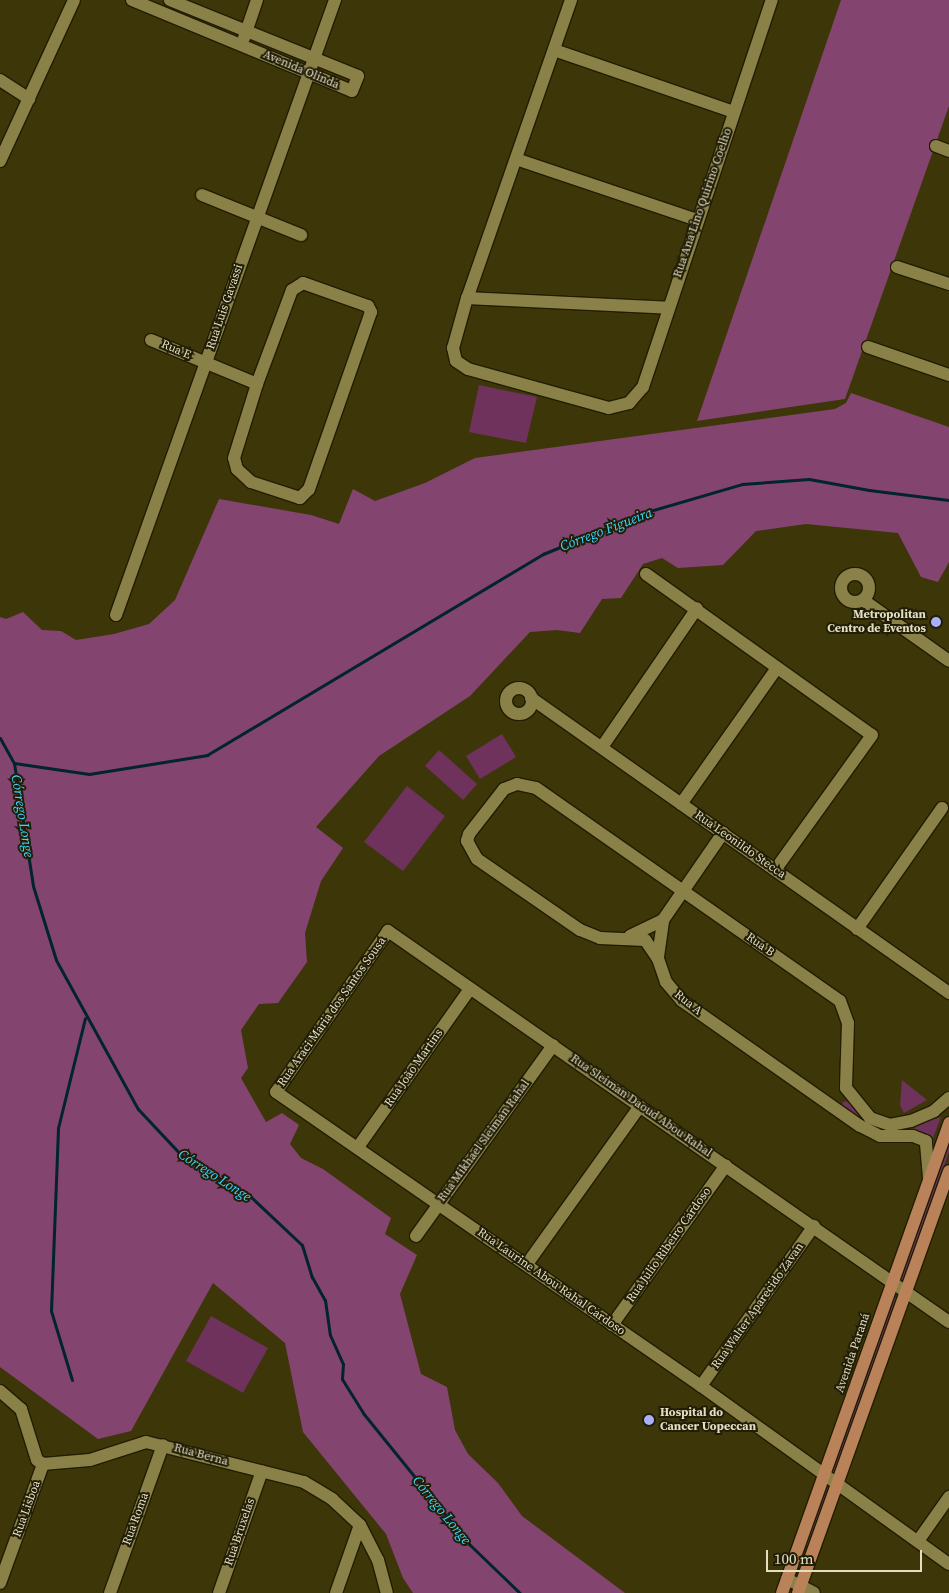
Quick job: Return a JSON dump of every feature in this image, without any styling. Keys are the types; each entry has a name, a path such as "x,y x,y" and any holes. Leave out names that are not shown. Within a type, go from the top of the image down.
{"main road":[{"name":"Avenida Paraná","path":"782,1593 949,1123"},
{"path":"799,1589 949,1171"},
{"path":"798,1548 811,1552"}],"street":[{"path":"0,161 74,0"},
{"name":"Avenida Olinda","path":"132,0 352,91 358,76 170,0"},
{"path":"242,45 257,0"},
{"name":"Rua Luis Gavassi","path":"116,615 256,217 335,0"},
{"path":"571,0 467,298 668,308"},
{"name":"Rua Ana Lino Quirino Coelho","path":"467,298 453,348 456,361 468,369 609,408 629,403 643,387 770,1"},
{"path":"554,50 734,112"},
{"path":"0,80 29,99"},
{"path":"936,146 949,151"},
{"path":"516,160 697,220"},
{"path":"202,195 301,235"},
{"path":"897,267 949,284"},
{"path":"303,283 368,306 371,312 309,489 300,498 252,482 237,469 235,448 257,384 296,286 303,283"},
{"name":"Rua E","path":"151,340 257,384"},
{"path":"868,347 949,375"},
{"path":"646,574 697,608 777,668 872,735 775,870"},
{"path":"863,600 949,661"},
{"path":"602,747 697,608"},
{"path":"681,804 777,668"},
{"name":"Rua Leonildo Stecca","path":"530,704 547,709 949,993"},
{"name":"Rua B","path":"498,794 517,784 536,788 840,1001 847,1014 844,1081 850,1096"},
{"name":"Rua A","path":"498,794 469,834 467,841 472,854 588,935 600,938 628,937 646,940 658,959 666,982 682,1001 871,1132 888,1137 913,1136"},
{"path":"857,929 942,808"},
{"path":"658,959 663,920 723,833"},
{"path":"628,937 663,920"},
{"name":"Rua Sleiman Daoud Abou Rahal","path":"388,931 814,1226 949,1322"},
{"name":"Rua Araci Maria dos Santos Sousa","path":"276,1092 388,931"},
{"name":"Rua João Martins","path":"358,1147 470,989"},
{"name":"Rua Mikhael Sleiman Rahal","path":"416,1236 553,1045"},
{"name":"Rua Laurine Abou Rahal Cardoso","path":"276,1092 701,1386 949,1564"},
{"path":"832,1104 850,1096 875,1121 890,1125 911,1121 934,1111 949,1098"},
{"path":"527,1264 640,1106"},
{"path":"911,1121 913,1136 920,1136 928,1146 930,1178"},
{"name":"Rua Julio Ribeiro Cardoso","path":"612,1325 726,1165"},
{"name":"Rua Walter Aparecido Zavan","path":"701,1386 814,1226"},
{"path":"0,1391 21,1409 37,1460 43,1464"},
{"name":"Rua Berna","path":"43,1464 90,1460 146,1442 304,1482 332,1499 360,1524 378,1560 387,1593"},
{"name":"Rua Roma","path":"110,1593 163,1445"},
{"name":"Rua Lisboa","path":"0,1583 43,1464"},
{"name":"Rua Bruxelas","path":"219,1593 262,1471"},
{"path":"918,1541 949,1497"},
{"path":"336,1593 360,1524"},
{"path":"787,1579 799,1589 814,1593"}],"shaded area":[{"path":"841,0 949,0 949,106 845,399 697,421"},
{"path":"479,385 537,397 526,443 469,432"},
{"path":"851,393 949,427 949,562 938,582 921,577 898,533 806,524 756,531 723,565 678,568 662,558 643,564 621,598 602,599 580,633 557,630 530,632 470,696 379,756 316,827 343,848 321,881 305,933 307,962 278,1003 259,1004 241,1030 248,1068 241,1078 266,1122 282,1113 299,1125 290,1144 301,1158 323,1169 391,1218 385,1234 417,1255 400,1294 421,1374 447,1387 455,1430 468,1454 498,1483 522,1516 625,1593 413,1593 403,1578 386,1534 303,1432 285,1343 213,1283 131,1431 98,1439 0,1367 0,617 6,619 23,612 42,630 61,631 76,640 114,634 149,624 175,600 219,499 311,515 339,524 353,489 375,501 425,483 475,458 835,409 846,403"},
{"path":"502,734 516,757 480,779 466,756"},
{"path":"439,750 477,784 463,800 425,766"},
{"path":"407,786 445,816 403,871 364,842"},
{"path":"902,1080 927,1100 904,1113 900,1105"},
{"path":"851,1101 884,1127 883,1132 841,1108 843,1102"},
{"path":"941,1117 933,1138 914,1132 915,1125"},
{"path":"949,1136 949,1152 903,1282 898,1280"},
{"path":"893,1297 898,1298 835,1473 830,1471"},
{"path":"211,1316 268,1348 243,1393 186,1361"},
{"path":"825,1487 829,1488 808,1546 804,1545"}],"waterway":[{"name":"Córrego Figueira","path":"0,738 14,763 89,774 207,755 543,554 643,513 742,484 809,479 869,490 949,500"},
{"name":"Córrego Longe","path":"14,763 33,886 56,960 138,1109 183,1157 251,1197 302,1245 312,1277 325,1300 330,1335 343,1364 342,1379 363,1413 469,1544 520,1593"},
{"path":"72,1380 51,1311 58,1128 85,1018"}],"place":[{"name":"Metropolitan Centro de Eventos","path":"936,622"},
{"name":"Hospital do Cancer Uopeccan","path":"649,1420"}]}
